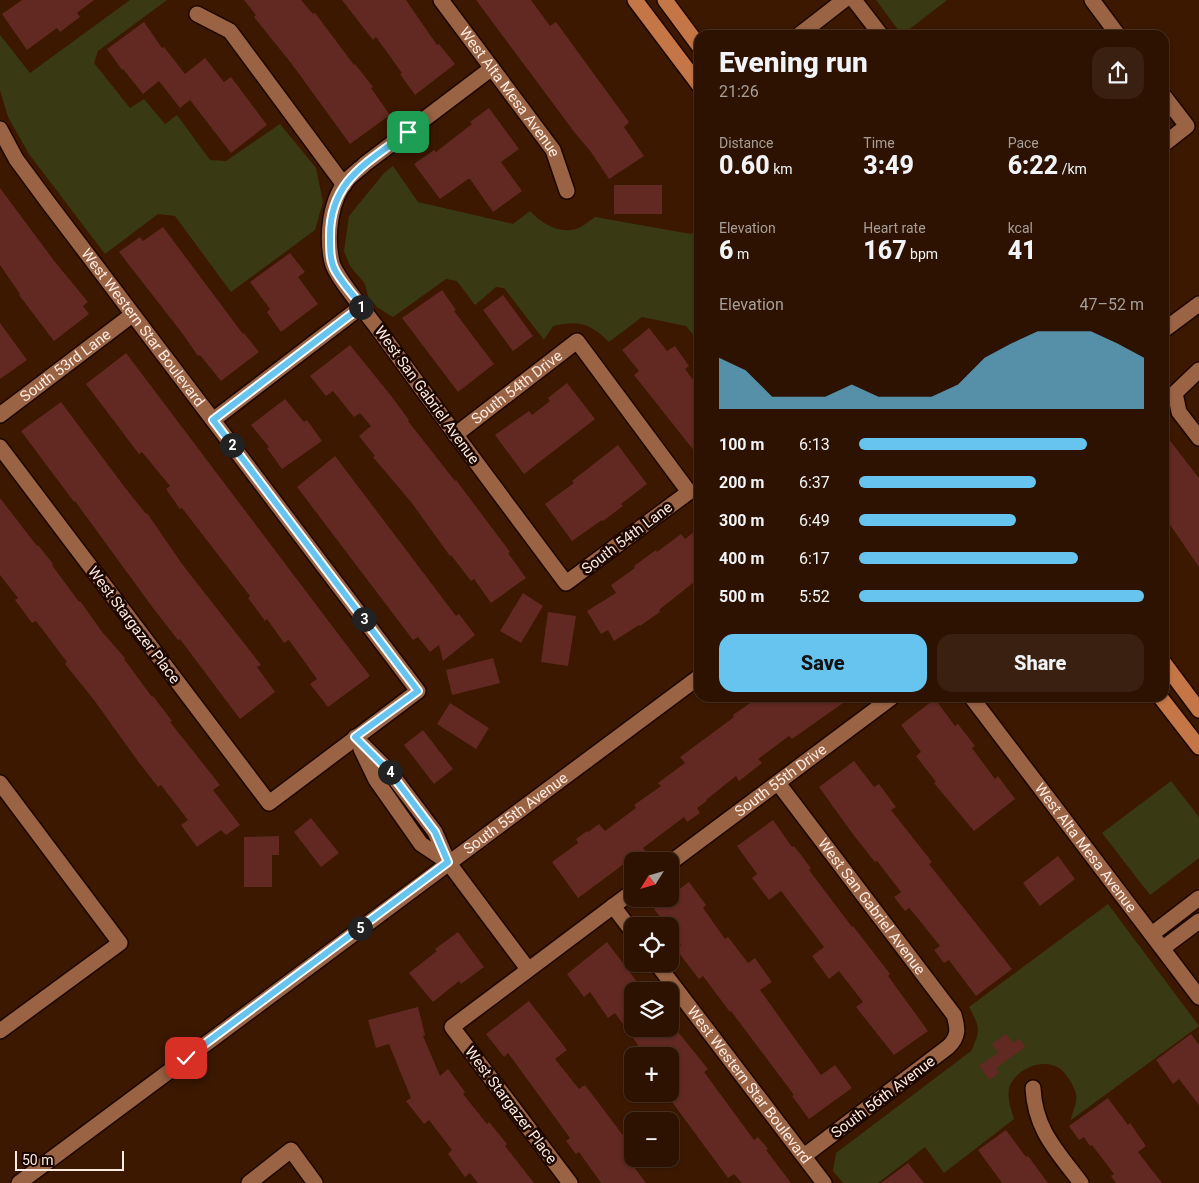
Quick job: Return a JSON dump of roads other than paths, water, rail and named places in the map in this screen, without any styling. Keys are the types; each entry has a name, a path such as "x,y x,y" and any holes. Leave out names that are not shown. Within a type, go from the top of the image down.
{"main road":[{"path":"635,0 694,78"},
{"path":"665,0 694,39"},
{"path":"1169,670 1199,710"},
{"path":"1164,702 1199,748"}],"street":[{"name":"West Alta Mesa Avenue","path":"441,0 553,150 567,191"},
{"path":"805,30 844,0"},
{"path":"854,0 877,30"},
{"path":"1092,0 1114,30"},
{"path":"197,14 230,31 344,184 365,164 492,68"},
{"path":"1169,103 1187,126 1169,140"},
{"name":"West Western Star Boulevard","path":"0,129 16,159 132,315 418,691 355,737"},
{"name":"West San Gabriel Avenue","path":"344,184 335,203 331,218 330,252 336,273 566,583"},
{"path":"1169,326 1199,304"},
{"path":"213,420 362,306"},
{"name":"South 53rd Lane","path":"0,415 132,315"},
{"name":"South 54th Drive","path":"455,434 577,341 689,492"},
{"path":"1199,370 1175,393 1179,412 1199,438"},
{"name":"West Stargazer Place","path":"0,447 269,803 355,737"},
{"name":"South 54th Lane","path":"566,583 689,492"},
{"name":"South 55th Avenue","path":"19,1183 694,681"},
{"name":"South 55th Drive","path":"679,856 886,702"},
{"name":"West Alta Mesa Avenue","path":"975,702 1199,997"},
{"path":"355,737 376,780 421,844 448,862 528,970 624,898"},
{"name":"West San Gabriel Avenue","path":"778,782 954,1015 958,1026 958,1034"},
{"path":"0,783 120,943 0,1031"},
{"path":"1152,934 1199,898"},
{"path":"613,906 624,920"},
{"path":"1163,948 1199,921"},
{"name":"West Stargazer Place","path":"528,970 452,1027 570,1183"},
{"name":"West Western Star Boulevard","path":"663,972 824,1183"},
{"name":"South 56th Avenue","path":"804,1156 954,1043 958,1034"},
{"path":"1033,1088 1036,1112 1046,1136 1081,1183"},
{"path":"249,1183 291,1150 315,1183"}]}
